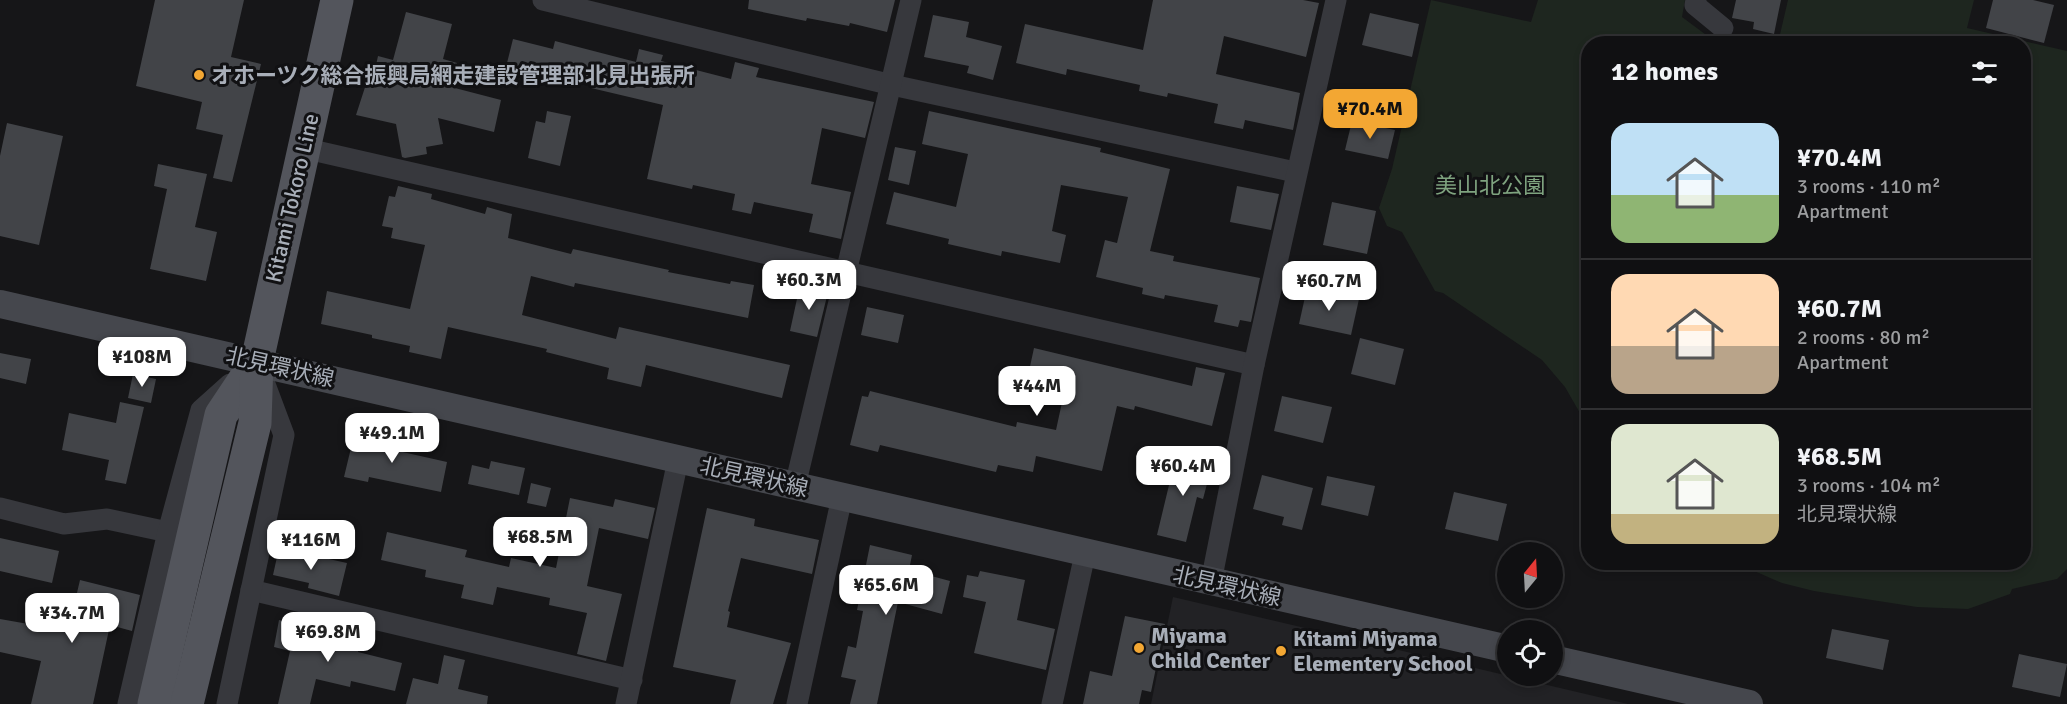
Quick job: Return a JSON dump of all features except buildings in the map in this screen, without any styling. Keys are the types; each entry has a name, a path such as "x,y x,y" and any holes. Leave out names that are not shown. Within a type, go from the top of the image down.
{"main road":[{"name":"Kitami Tokoro Line","path":"187,704 255,423 257,360 337,0"},
{"name":"北見環状線","path":"0,304 257,360 678,460 1497,647"},
{"name":"Kitami Tokoro Line","path":"154,704 221,415 257,360"},
{"path":"1563,662 1749,704"}],"street":[{"path":"543,0 892,85 1295,172"},
{"path":"795,486 911,0"},
{"path":"1211,582 1295,172 1336,0"},
{"path":"1696,0 1695,5 1723,28"},
{"path":"303,148 1254,365"},
{"path":"128,704 168,532 201,410 257,360 284,435 227,704"},
{"path":"626,704 678,460"},
{"path":"796,704 842,497"},
{"path":"0,508 64,524 106,519 168,532"},
{"path":"1052,704 1085,554"},
{"path":"251,590 632,680"}],"shaded area":[{"name":"Kitami Miyama Elementery School","path":"1173,597 1497,673 1497,686 1551,686 1628,704 1151,704"}],"green space":[{"name":"美山北公園","path":"1431,0 1531,22 1538,0 1685,0 1682,17 1708,36 1581,36 1581,415 1565,387 1542,360 1443,293 1435,291 1402,232 1387,226 1379,208 1392,169"},
{"path":"1788,0 1974,0 1967,28 2002,36 1780,36"},
{"path":"2031,43 2067,51 2067,569 2057,579 2012,589 2010,594 1968,609 1917,607 1814,591 1782,583 1752,570 2031,570"}],"place":[{"name":"オホーツク総合振興局網走建設管理部北見出張所","path":"199,75"},
{"name":"Miyama Child Center","path":"1139,648"},
{"name":"Kitami Miyama Elementery School","path":"1281,651"}]}
